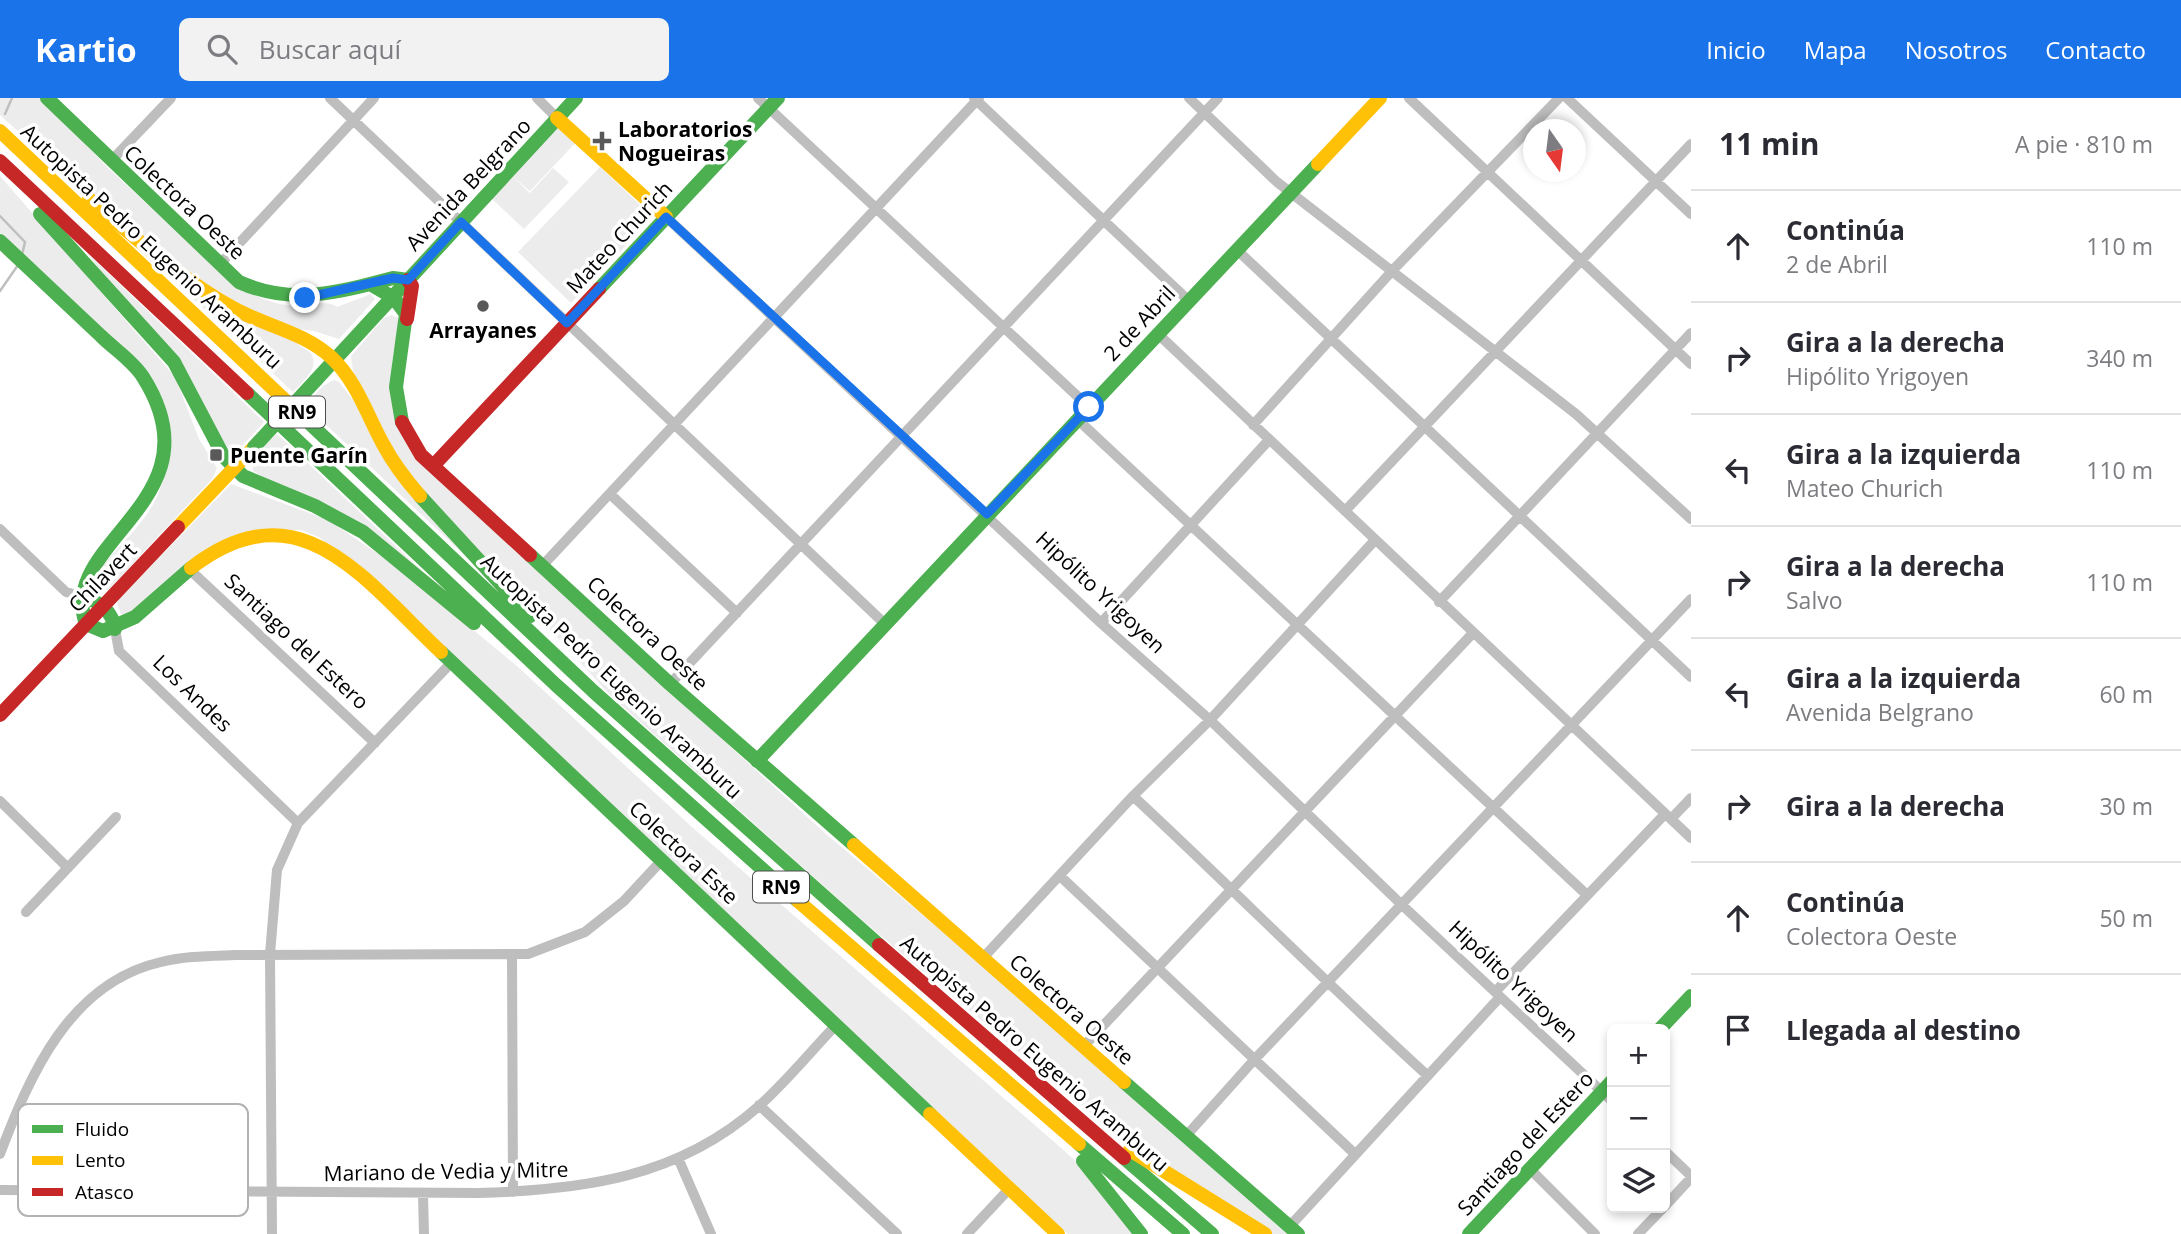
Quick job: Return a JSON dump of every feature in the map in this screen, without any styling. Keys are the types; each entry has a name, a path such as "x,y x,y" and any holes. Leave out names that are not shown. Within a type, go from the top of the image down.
{"main road":[{"name":"Colectora Oeste","path":"47,98 219,265 251,288 282,298 328,295 393,278 408,280 412,286 397,367 397,405 412,444 670,684 1294,1230"},
{"name":"Avenida Belgrano","path":"334,359 576,98"},
{"name":"2 de Abril","path":"757,761 1380,98"},
{"name":"Mateo Churich","path":"433,466 666,217 768,101"},
{"name":"Hipólito Yrigoyen","path":"557,118 666,217"},
{"path":"0,129 204,290 262,324 301,337 334,359 355,387 376,432 406,478 594,692"},
{"name":"Autopista Pedro Eugenio Aramburu","path":"0,129 594,692 781,859 1212,1234"},
{"name":"Autopista Pedro Eugenio Aramburu","path":"0,161 556,685 714,828 1183,1234"},
{"path":"0,169 174,362 194,396 209,431 234,467 265,488 315,506 363,532 486,633 556,685"},
{"path":"0,240 141,374 152,394 163,427 162,457 151,494 93,567 81,596 80,608 86,624 103,631 115,629 114,620 104,608 81,596"},
{"path":"370,284 393,297 404,308 407,321"},
{"path":"234,467 334,359"},
{"name":"Chilavert","path":"0,715 104,608 234,467"},
{"name":"Colectora Este","path":"115,629 146,611 190,570 236,540 269,532 302,537 342,559 1058,1234"},
{"path":"1665,1024 1691,996"},
{"path":"1016,1062 1120,1144 1265,1234"},
{"path":"1008,1085 1083,1161 1141,1234"},
{"name":"Santiago del Estero","path":"1469,1234 1530,1169 1607,1094"}],"street":[{"path":"111,161 171,98"},
{"path":"330,98 885,624"},
{"path":"219,265 374,98"},
{"path":"537,98 557,118"},
{"path":"1189,98 1293,192 1597,432 1691,519"},
{"path":"670,684 1218,98"},
{"path":"1409,98 1691,363"},
{"path":"1253,425 1392,271 1559,98"},
{"path":"1567,98 1691,214"},
{"path":"543,565 976,99 1189,300"},
{"path":"768,101 875,208 1089,407"},
{"path":"1345,511 1691,144"},
{"name":"Hipólito Yrigoyen","path":"666,217 776,316 1101,623 1210,720 1402,905 1607,1090"},
{"path":"1237,250 1691,677"},
{"path":"1439,601 1691,333"},
{"path":"1158,334 1268,441 1691,838"},
{"path":"1077,419 1587,895"},
{"path":"1101,623 1268,441"},
{"path":"610,494 737,613"},
{"path":"0,530 66,592 81,596"},
{"path":"982,959 1133,796 1210,720 1375,540"},
{"name":"Santiago del Estero","path":"190,570 375,743"},
{"path":"1186,1136 1254,1060 1691,599"},
{"name":"Los Andes","path":"115,629 119,651 298,823"},
{"path":"1083,1047 1473,633"},
{"path":"272,1234 270,954 277,870 298,823 451,663"},
{"path":"1133,796 1233,889 1327,984 1428,1076"},
{"path":"1294,1230 1355,1154 1428,1076 1587,895 1668,817 1691,799"},
{"path":"0,802 68,868"},
{"path":"26,912 116,817"},
{"path":"22,1104 47,1049 70,1019 99,993 129,974 160,962 192,957 270,954 512,956 546,948 585,932 624,901 662,860"},
{"path":"1060,876 1355,1154"},
{"path":"512,956 513,1192"},
{"name":"Mariano de Vedia y Mitre","path":"248,1192 513,1192 610,1182 678,1158 719,1135 760,1105 837,1024"},
{"path":"760,1105 897,1234"},
{"path":"0,1154 18,1114"},
{"path":"1670,1156 1691,1177 1670,1200"},
{"path":"678,1158 711,1234"},
{"path":"1530,1169 1595,1234"},
{"path":"967,1234 1010,1188"},
{"name":"Mariano de Vedia y Mitre","path":"0,1190 18,1190"},
{"path":"424,1194 424,1234"},
{"path":"1638,1234 1658,1213"}],"shaded area":[{"path":"0,98 41,98 108,168 232,282 246,291 269,301 293,306 321,303 337,307 371,294 375,299 339,339 314,331 278,327 185,272 66,175 0,115"},
{"path":"560,123 578,140 530,191 512,176 530,193 553,168 569,182 524,229 490,197"},
{"path":"600,167 653,217 571,303 518,252"},
{"path":"0,176 175,377 199,439 217,468 212,479 108,590 96,587 94,578 145,517 158,494 167,465 169,438 165,414 156,392 126,352 0,233"},
{"path":"109,220 311,353 314,364 306,379 293,392"},
{"path":"89,255 264,422 242,446 233,450 228,448"},
{"path":"391,315 398,318 399,323 392,362 397,426 735,751 826,834 975,959 1287,1234 1271,1234 1139,1152 1116,1134 861,919 610,695 399,464 353,371 351,356 384,318"},
{"path":"334,380 339,382 491,580 305,405 323,386"},
{"path":"277,434 439,587 253,471 257,455"},
{"path":"231,484 328,520 396,566 517,666 692,827 1081,1166 1135,1234 1068,1234 361,572 319,537 301,530 256,530 146,606 126,615 121,614 117,604 119,599"}],"waterway":[{"path":"5,114 12,98"},
{"path":"0,216 25,242 22,255"},
{"path":"0,291 18,265"}],"traffic: fast":[{"path":"47,98 239,282 288,295 336,292 370,284 394,298 406,314 396,387 402,422"},
{"path":"316,380 576,98"},
{"path":"599,289 778,98"},
{"path":"757,761 1318,164"},
{"path":"40,214 174,362 224,457 243,476 315,506 363,532 474,623"},
{"path":"0,241 134,366 143,377 162,420 163,456 152,488 93,568 83,595 86,624 103,631 135,617 191,568"},
{"path":"370,284 393,278 408,280"},
{"path":"254,447 316,380"},
{"path":"247,393 556,685 798,901"},
{"path":"287,402 594,692 879,945"},
{"path":"420,496 530,616"},
{"path":"530,555 670,684 854,845"},
{"path":"81,596 104,607 115,629"},
{"path":"441,652 930,1114"},
{"path":"1665,1024 1691,996"},
{"path":"1124,1082 1298,1234"},
{"path":"1469,1234 1607,1086"},
{"path":"1079,1144 1183,1234"},
{"path":"1124,1158 1212,1234"},
{"path":"1083,1161 1141,1234"}],"traffic: slow":[{"path":"1318,164 1380,98"},
{"path":"557,118 666,217"},
{"path":"0,131 287,402"},
{"path":"89,199 158,257 213,297 309,342 332,358 355,388 391,458 420,496"},
{"path":"178,527 254,447"},
{"path":"191,568 230,545 265,536 298,539 328,552 357,572 441,652"},
{"path":"854,845 1124,1082"},
{"path":"798,901 1079,1144"},
{"path":"930,1114 1058,1234"},
{"path":"1130,1150 1265,1234"}],"traffic: jam":[{"path":"0,161 247,393"},
{"path":"407,319 412,286 408,280"},
{"path":"433,466 599,289"},
{"path":"402,422 421,455 530,555"},
{"path":"0,715 178,527"},
{"path":"879,945 1124,1158"}],"place":[{"name":"Laboratorios Nogueiras","path":"602,141"},
{"name":"Arrayanes","path":"483,306"},
{"name":"Puente Garín","path":"216,455"}],"route":[{"path":"305,298 328,295 393,278 408,280 461,222 567,323 666,217 987,514 1089,407"}]}
